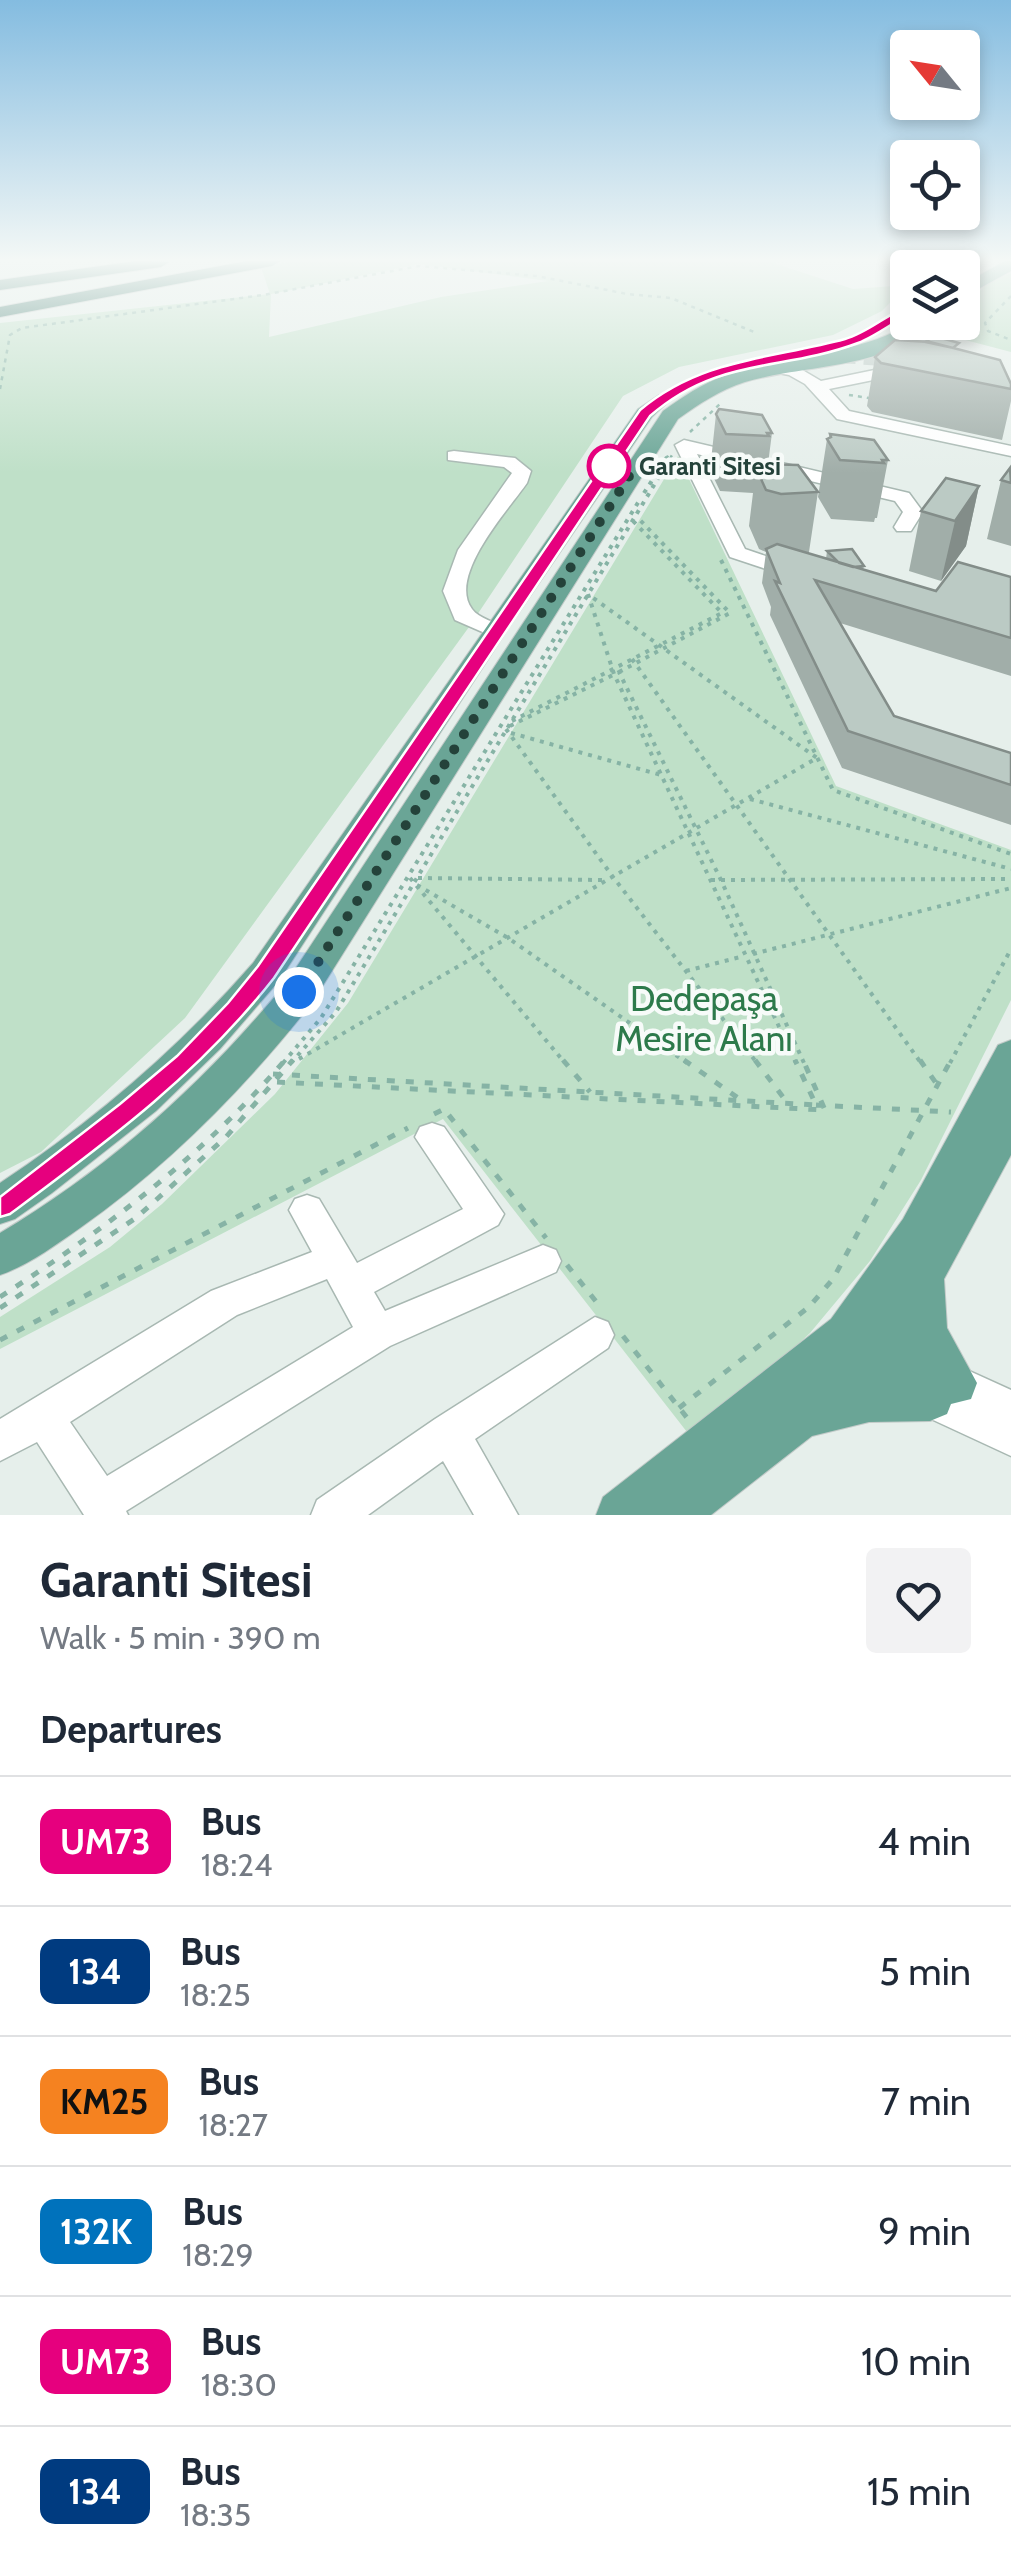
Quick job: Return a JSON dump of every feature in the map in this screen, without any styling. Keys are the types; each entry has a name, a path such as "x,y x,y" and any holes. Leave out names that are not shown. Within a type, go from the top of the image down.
{"main road":[{"path":"0,1206 74,1155 156,1090 236,1010 266,972 494,630 645,413 668,394 704,375 854,340 869,332"},
{"path":"0,1256 140,1157 235,1069 299,992 658,451 670,415 697,394 734,376 893,340"},
{"path":"670,1515 788,1426 864,1348 922,1277 980,1178 1011,1055"},
{"path":"621,1515 864,1348 918,1232 996,1113"},
{"path":"922,1277 924,1332 942,1391"},
{"path":"864,1348 942,1391"},
{"path":"788,1426 852,1401 942,1391"}],"street":[{"path":"820,388 829,364 840,355"},
{"path":"769,367 792,371 820,388 832,408 843,415 1011,450"},
{"path":"820,388 889,372 922,382"},
{"path":"658,451 684,445 902,497 913,512 904,527"},
{"path":"684,445 737,553 808,576"},
{"path":"454,456 508,462 522,471 468,550 454,591 463,615 494,630"},
{"path":"0,1441 224,1303 343,1272 486,1214 432,1137"},
{"path":"307,1210 378,1334"},
{"path":"43,1417 104,1509 378,1334 543,1261"},
{"path":"332,1515 596,1335"},
{"path":"942,1391 1011,1410"},
{"path":"942,1391 1011,1436"},
{"path":"449,1434 497,1515"}],"path":[{"path":"0,389 10,335 16,332"},
{"path":"820,388 880,400"},
{"path":"658,451 678,473"},
{"path":"508,730 730,613 636,516"},
{"path":"629,518 722,613 664,646"},
{"path":"713,544 833,790 1011,854"},
{"path":"816,1105 660,775 586,593 817,758"},
{"path":"633,661 938,1086"},
{"path":"235,1069 266,1082 826,1110 696,828 615,672"},
{"path":"508,730 660,775"},
{"path":"508,730 611,878 788,1103"},
{"path":"817,758 273,1074 996,1113"},
{"path":"748,798 1011,869"},
{"path":"590,1092 410,878 611,878"},
{"path":"711,880 1011,879"},
{"path":"415,884 508,938 742,1100"},
{"path":"686,971 1011,888"},
{"path":"680,1408 809,1307 833,1279 1011,949"}],"green space":[{"path":"0,332 269,332 269,337 292,332 840,332 679,367 623,396 469,627 185,1018 41,1152 0,1173"},
{"path":"980,332 1011,332 1011,352 965,340 980,340"},
{"name":"Dedepaşa Mesire Alanı","path":"678,456 836,786 1011,850 1011,1000 921,1180 870,1261 810,1333 694,1441 443,1119 0,1349 0,1317 110,1247 162,1204 275,1094 348,1003"}],"building":[{"path":"895,340 930,342 1000,360 1011,389 881,363 875,357"},
{"path":"948,340 959,343 953,348 925,342"},
{"path":"719,409 762,415 772,433 726,434 716,414"},
{"path":"830,434 874,440 888,460 840,460 827,439"},
{"path":"759,464 798,465 818,492 781,494 766,490 756,468 761,467"},
{"path":"1010,468 1011,483 1001,480"},
{"path":"946,478 979,486 955,521 921,511"},
{"path":"777,544 936,591 958,562 1011,577 1011,638 815,580 894,716 1011,753 1011,785 848,731 775,581 780,583 766,549"},
{"path":"852,549 864,566 839,563 827,551"}],"tunnel":[{"path":"840,355 897,359 931,340"}],"bus line":[{"name":"UM73","path":"0,1206 130,1111 203,1046 236,1010 266,972 494,630 645,413 668,394 704,375 854,340 874,332"}],"place":[{"name":"Garanti Sitesi","path":"609,466"}],"route":[{"path":"299,992 633,470 609,466"}]}
